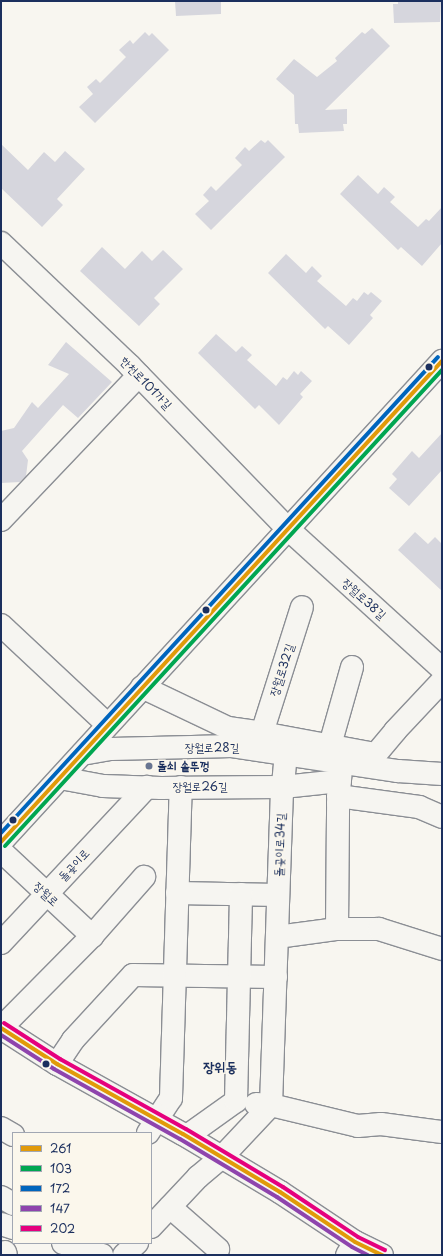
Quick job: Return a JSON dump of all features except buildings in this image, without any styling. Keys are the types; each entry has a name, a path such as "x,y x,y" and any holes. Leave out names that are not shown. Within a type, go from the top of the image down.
{"street":[{"name":"한천로101가길","path":"1,243 139,376 287,528"},
{"path":"1,842 287,528 442,361"},
{"path":"1,520 139,376"},
{"name":"장월로38길","path":"287,528 442,669"},
{"name":"장월로32길","path":"262,732 302,607"},
{"path":"1,625 108,725"},
{"path":"330,744 352,667"},
{"path":"376,754 395,731 442,681"},
{"path":"142,687 228,728 262,732 330,744 376,754 442,774"},
{"name":"장월로28길","path":"82,754 111,749 232,746 286,754 340,780 398,771 442,774"},
{"name":"돌곶이로34길","path":"272,1105 278,895 286,754"},
{"name":"장월로26길","path":"60,778 103,786 147,787 283,787 340,780 442,816"},
{"path":"337,929 340,780"},
{"name":"돌곶이로","path":"1,943 147,787"},
{"path":"153,1126 172,1098 180,787"},
{"name":"장월로","path":"1,851 46,895 92,936"},
{"path":"144,877 92,936 1,1028 153,1126 187,1136 280,1192 351,1249 382,1255"},
{"path":"177,893 278,895"},
{"path":"236,1101 241,894"},
{"path":"277,937 337,929 378,929 442,949"},
{"path":"57,1064 73,1040 133,975 276,977"},
{"path":"187,1136 236,1101 272,1105 358,1126 381,1124 442,1132"},
{"path":"152,1226 198,1177 222,1157 272,1105"},
{"path":"1,1128 12,1134"},
{"path":"1,1197 12,1203"},
{"path":"170,1207 218,1249"},
{"path":"66,1244 102,1255"},
{"path":"124,1255 136,1244"}],"transit line":[{"name":"172","path":"1,833 438,357"},
{"name":"261","path":"1,842 442,361"},
{"name":"103","path":"5,846 442,370"},
{"name":"202","path":"4,1023 60,1059 186,1129 283,1187 358,1237 385,1250"},
{"name":"261","path":"1,1028 57,1064 183,1134 280,1192 355,1242 382,1255"},
{"name":"147","path":"1,1035 54,1069 180,1139 277,1197 352,1247 368,1255"}],"place":[{"name":"돌쇠 솥뚜껑","path":"149,766"}],"district":[{"name":"장위동","path":"220,1067"}]}
